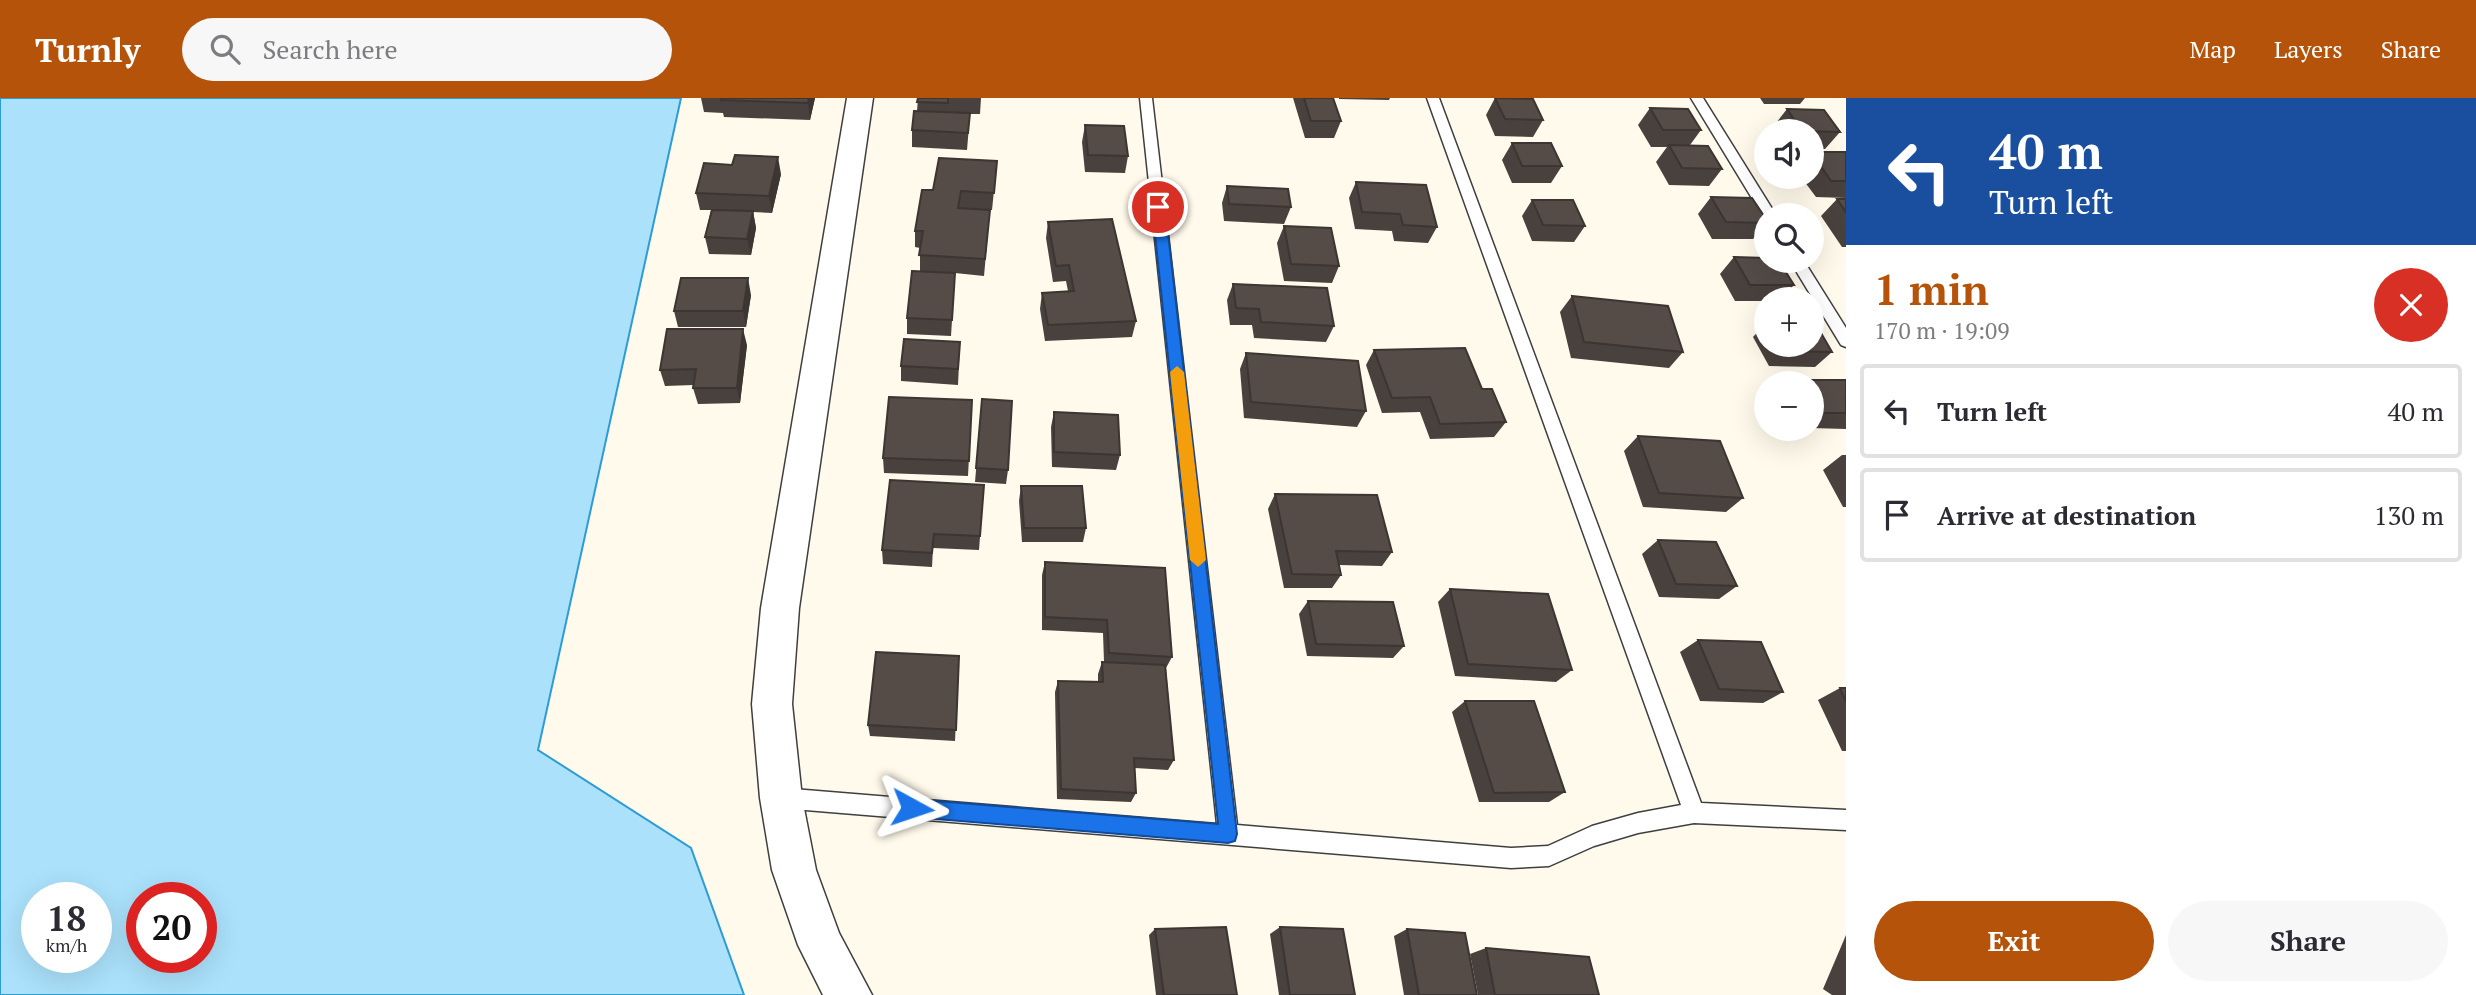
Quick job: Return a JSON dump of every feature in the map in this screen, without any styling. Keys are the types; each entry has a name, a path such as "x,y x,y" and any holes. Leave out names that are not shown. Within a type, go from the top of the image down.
{"street":[{"path":"848,995 821,945 794,870 781,798 772,704 780,608 860,98"}],"lane":[{"path":"1146,98 1228,834"},
{"path":"1433,98 1694,813"},
{"path":"1697,98 1762,203"},
{"path":"1804,273 1846,341"},
{"path":"781,798 1511,858 1549,856 1592,836 1638,823 1694,813 1846,820"}],"water":[{"path":"0,98 681,98 538,750 691,848 744,995 0,995"}],"building":[{"path":"721,98 809,98 808,103"},
{"path":"918,98 948,98 948,103 917,102"},
{"path":"1304,98 1333,98 1341,121 1311,121"},
{"path":"1495,98 1533,99 1543,120 1505,119"},
{"path":"1650,108 1688,109 1701,130 1663,130"},
{"path":"1787,109 1824,110 1840,132 1824,132 1824,119 1794,119"},
{"path":"914,111 970,113 968,133 912,130"},
{"path":"1085,125 1124,126 1128,156 1088,155"},
{"path":"1512,143 1551,143 1562,166 1522,166"},
{"path":"1669,145 1708,146 1722,169 1682,168"},
{"path":"1824,152 1846,152 1846,181 1831,181 1824,171"},
{"path":"735,155 778,157 769,196 696,193 704,163 732,165"},
{"path":"939,158 997,161 994,193 961,191 958,208 990,210 985,259 919,255 923,231 915,231 922,190 933,190"},
{"path":"1356,182 1426,185 1437,227 1403,225 1400,214 1362,212"},
{"path":"1227,186 1288,189 1291,207 1229,204"},
{"path":"1711,197 1752,198 1755,203 1754,223 1726,222"},
{"path":"1837,199 1846,199 1846,212"},
{"path":"1532,200 1573,200 1585,226 1543,225"},
{"path":"712,210 753,211 747,239 705,237"},
{"path":"1112,219 1136,321 1048,325 1042,293 1074,291 1069,265 1056,266 1048,222"},
{"path":"1284,226 1331,228 1339,266 1291,264"},
{"path":"1734,257 1754,258 1754,273 1786,273 1794,285 1750,285"},
{"path":"912,271 955,273 952,320 907,318"},
{"path":"681,278 748,278 743,311 674,311"},
{"path":"1233,284 1327,288 1334,326 1261,322 1259,309 1236,308"},
{"path":"1572,296 1668,306 1683,352 1584,342"},
{"path":"667,329 743,329 737,388 693,388 696,369 660,370"},
{"path":"1824,338 1832,352 1824,352"},
{"path":"904,339 960,342 958,369 901,366"},
{"path":"1465,348 1482,389 1492,389 1506,422 1440,424 1430,397 1392,398 1374,350"},
{"path":"1246,353 1358,361 1366,411 1251,402"},
{"path":"1824,380 1846,380 1846,413 1824,413"},
{"path":"889,397 972,400 969,461 883,458"},
{"path":"982,399 1012,401 1008,470 976,468"},
{"path":"1054,412 1118,415 1120,455 1054,452"},
{"path":"1638,436 1720,441 1743,498 1659,493"},
{"path":"890,480 984,485 980,536 934,534 932,553 882,550"},
{"path":"1021,486 1082,486 1086,528 1024,528"},
{"path":"1275,494 1377,495 1392,552 1336,551 1341,575 1292,574"},
{"path":"1658,540 1716,542 1737,586 1676,584"},
{"path":"1045,562 1165,568 1172,657 1109,653 1107,620 1045,617"},
{"path":"1450,589 1548,594 1572,670 1468,664"},
{"path":"1308,601 1393,602 1404,646 1316,644"},
{"path":"1698,640 1761,642 1783,692 1719,689"},
{"path":"876,652 959,656 956,730 868,725"},
{"path":"1102,662 1165,665 1174,760 1134,758 1136,793 1061,789 1058,681 1103,682"},
{"path":"1840,688 1846,688 1846,702"},
{"path":"1465,701 1534,701 1565,792 1494,793"},
{"path":"1226,927 1237,995 1164,995 1155,929"},
{"path":"1280,927 1343,929 1355,995 1290,995"},
{"path":"1407,929 1465,933 1477,995 1419,995"},
{"path":"1486,948 1589,957 1599,995 1495,995"}],"slow traffic":[{"path":"1177,372 1198,560"}],"route":[{"path":"912,808 1228,834 1158,207"}]}
